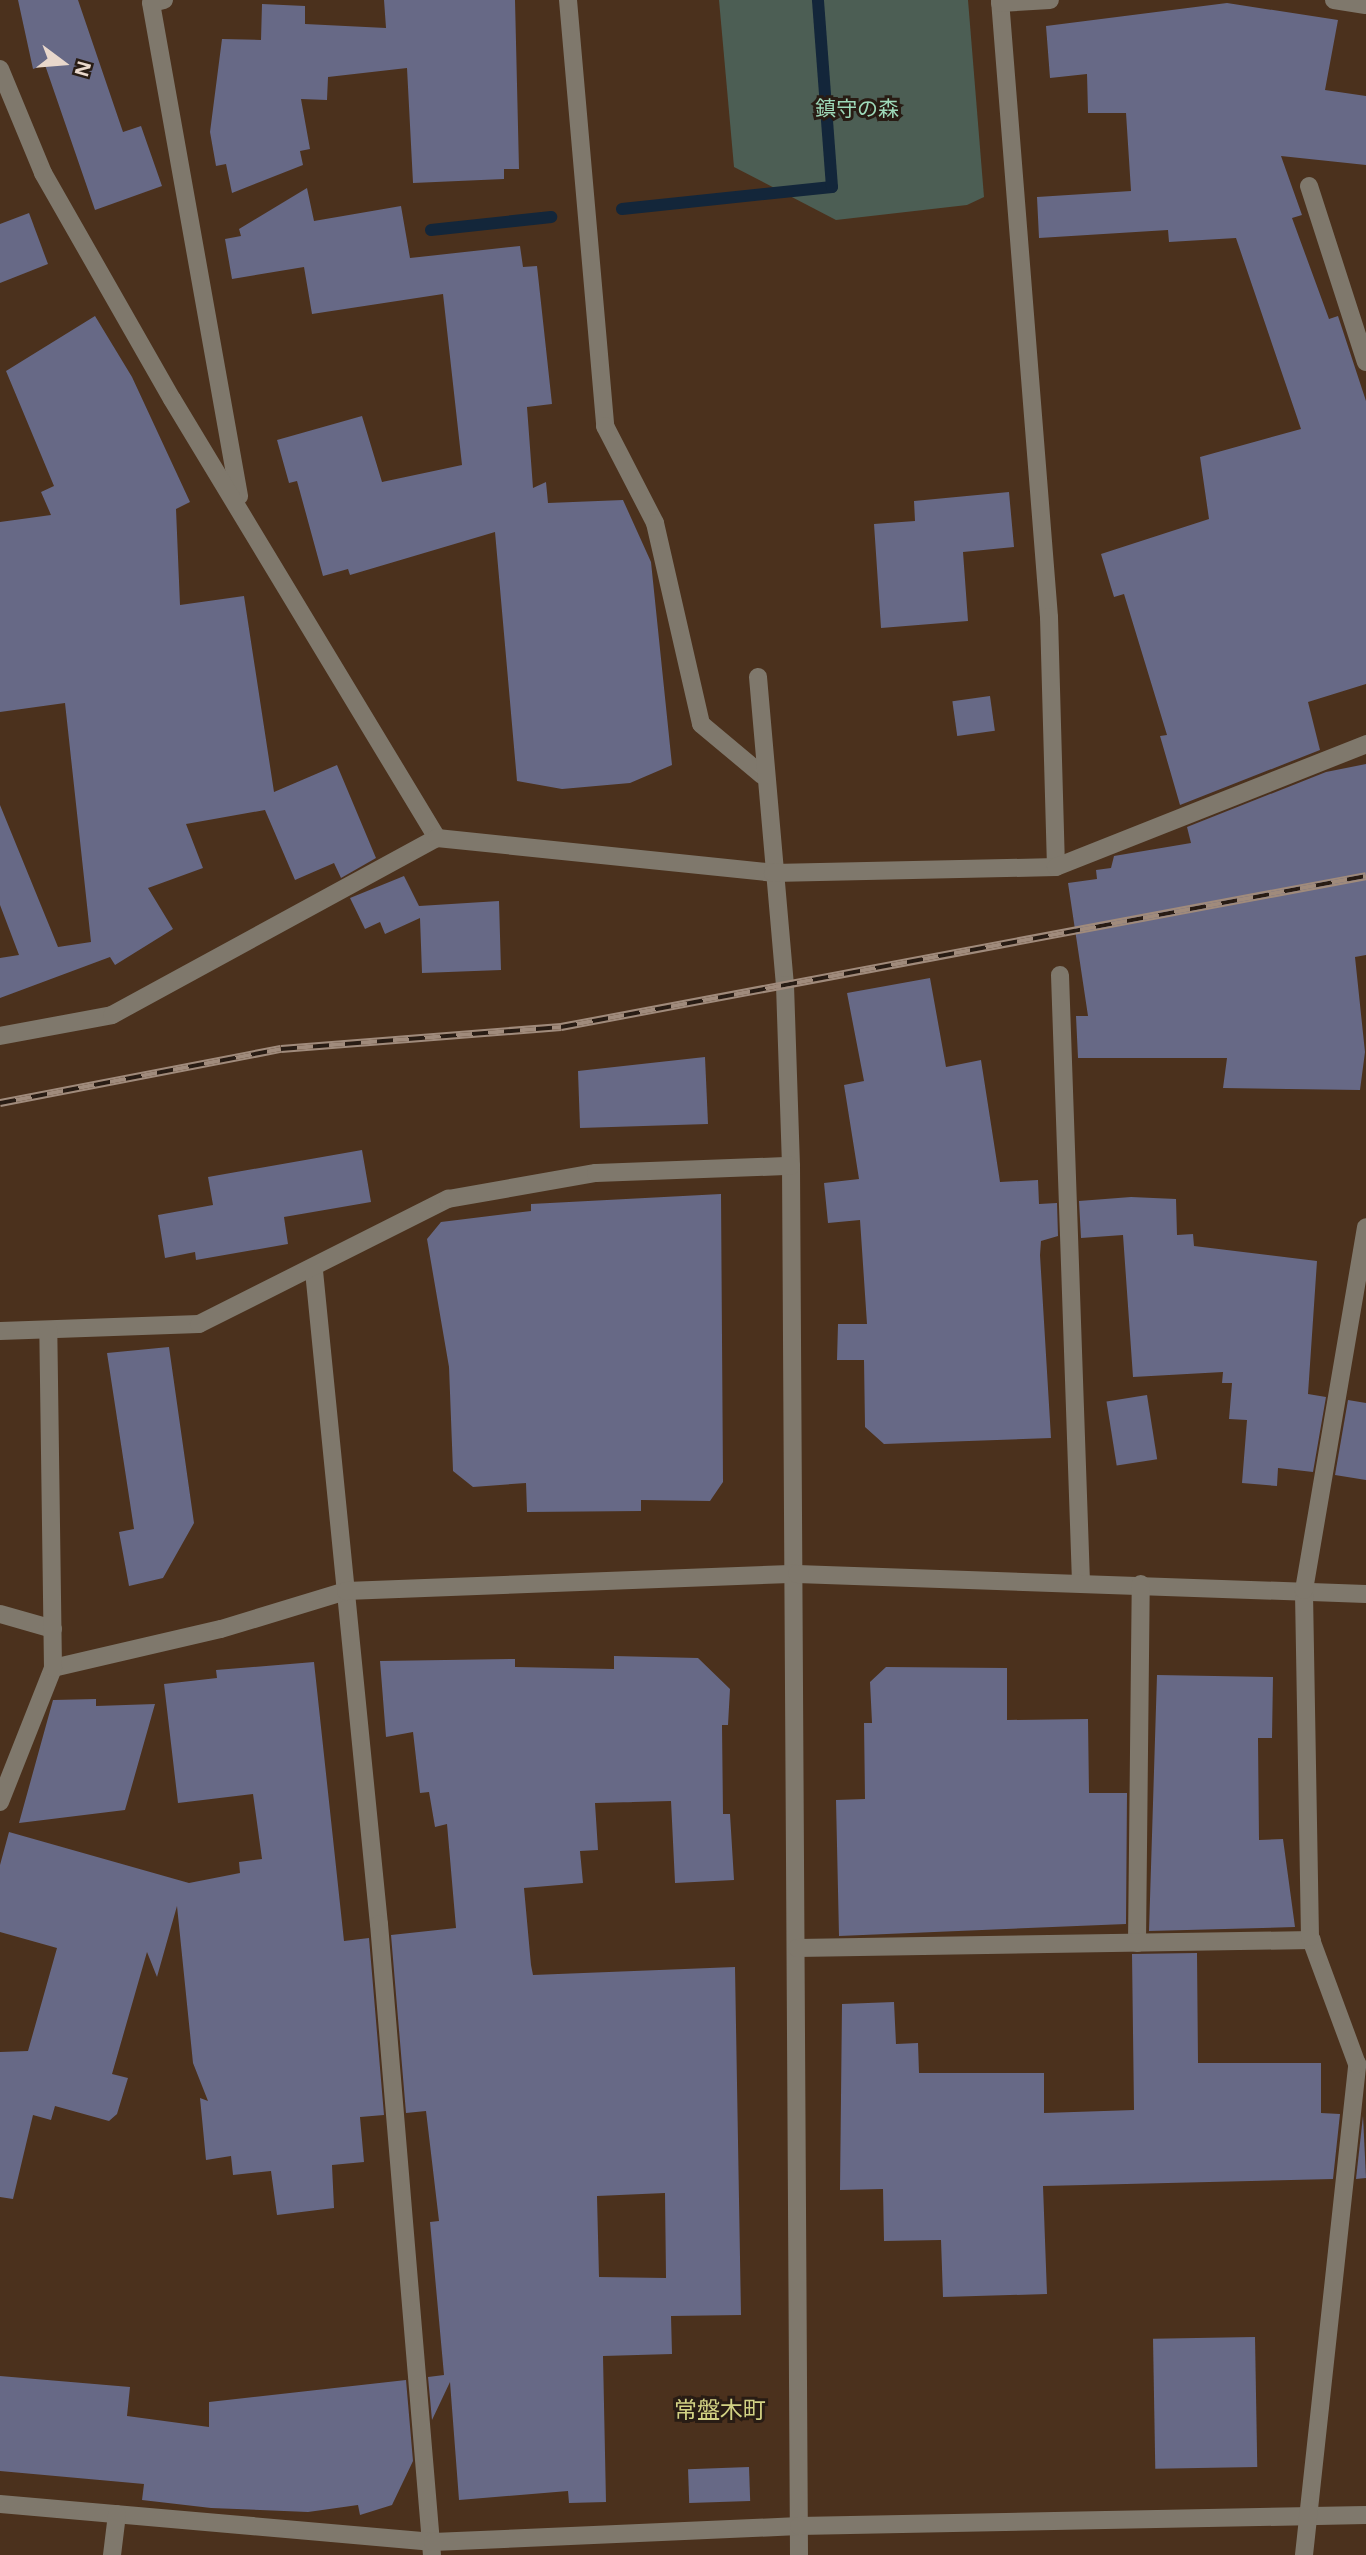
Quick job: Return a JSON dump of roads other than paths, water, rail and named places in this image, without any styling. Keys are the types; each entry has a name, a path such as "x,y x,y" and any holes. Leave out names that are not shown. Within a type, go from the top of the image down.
{"street":[{"path":"164,0 151,4 240,503"},
{"path":"568,0 605,426 655,523 701,724 762,775"},
{"path":"1050,0 1000,1 1049,617 1056,867"},
{"path":"1334,0 1360,3"},
{"path":"0,69 43,173 172,399 240,503 437,838"},
{"path":"1309,186 1366,362"},
{"path":"758,677 762,775 785,985 792,1166 797,1574 799,2555"},
{"path":"0,1036 112,1015 437,838 773,873 1056,867 1366,744"},
{"path":"1060,975 1081,1581"},
{"path":"0,1331 199,1324 314,1271 448,1199 596,1172 792,1166"},
{"path":"1304,2555 1303,2518 1334,2316 1362,2064 1312,1940 1304,1590 1366,1227"},
{"path":"314,1271 346,1591 433,2549"},
{"path":"0,1802 54,1668 48,1330"},
{"path":"54,1668 221,1629 346,1591 797,1574 1081,1581 1366,1594"},
{"path":"1137,1943 1141,1584"},
{"path":"0,1614 53,1629"},
{"path":"797,1948 1312,1940"},
{"path":"0,2504 117,2514 433,2549 799,2526 1366,2515"},
{"path":"112,2555 117,2514"}],"waterway":[{"path":"622,209 832,187 818,0"},
{"path":"431,230 551,217"}],"railway":[{"path":"0,1103 281,1049 561,1027 1366,876"}],"district":[{"name":"常盤木町","path":"720,2409"}],"park label":[{"name":"鎮守の森","path":"857,108"}]}
